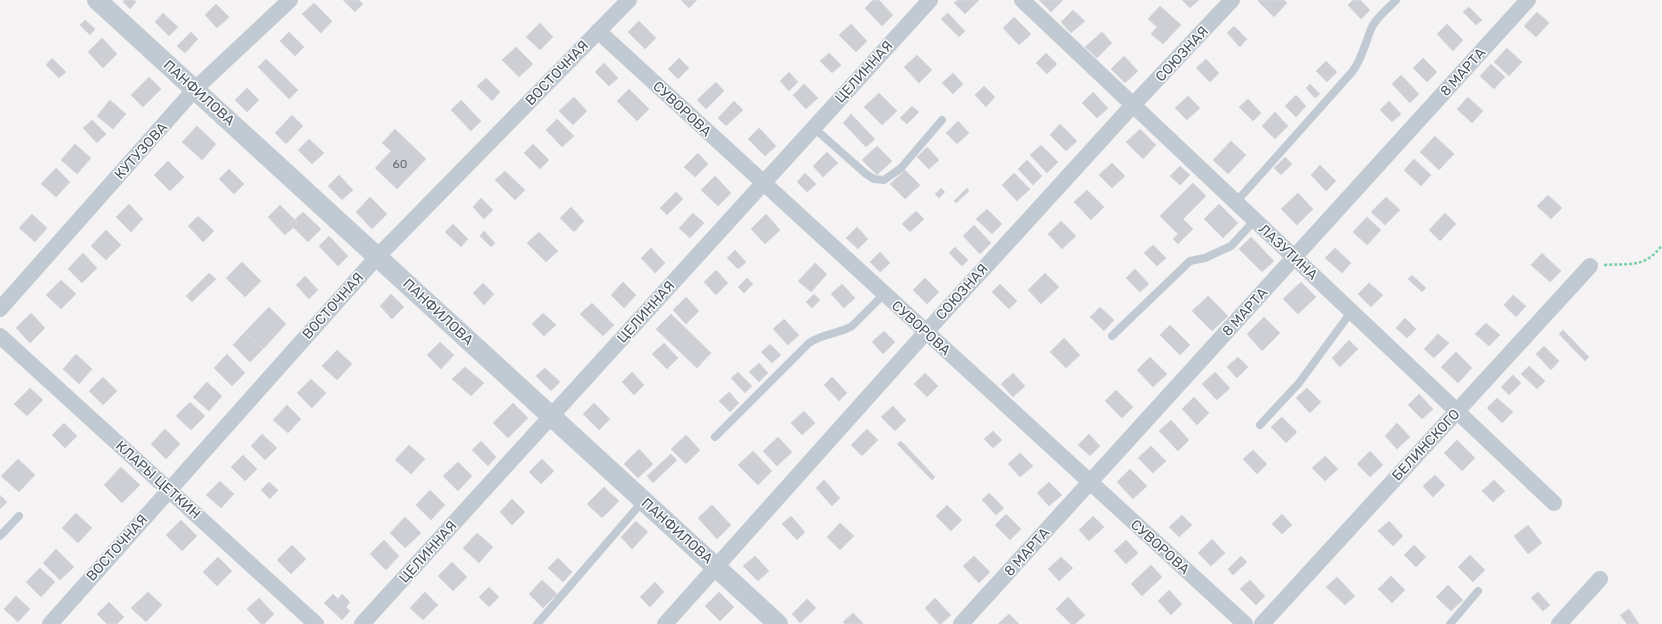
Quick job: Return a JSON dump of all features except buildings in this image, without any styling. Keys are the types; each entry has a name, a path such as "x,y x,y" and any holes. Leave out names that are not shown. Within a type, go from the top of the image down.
{"street":[{"name":"ПАНФИЛОВА","path":"97,0 778,624"},
{"name":"КУТУЗОВА","path":"0,309 195,90 290,0"},
{"name":"ВОСТОЧНАЯ","path":"50,624 377,257 629,0"},
{"name":"ЦЕЛИННАЯ","path":"362,624 930,0"},
{"name":"ЛАЗУТИНА","path":"1022,0 1554,503"},
{"name":"СОЮЗНАЯ","path":"665,624 926,332 1133,105 1232,0"},
{"name":"8 МАРТА","path":"961,624 1528,0"},
{"name":"СУВОРОВА","path":"598,32 1245,624"},
{"name":"БЕЛИНСКОГО","path":"1262,624 1590,266"},
{"name":"КЛАРЫ ЦЕТКИН","path":"0,336 316,624"},
{"path":"1559,624 1600,579"}],"lane":[{"path":"1236,202 1352,72 1359,63 1376,20 1396,0"},
{"path":"814,128 866,174 874,179 884,180 901,168 942,120"},
{"path":"1112,336 1190,261 1206,258 1231,246 1255,220"},
{"path":"715,437 810,343 822,336 846,330 884,294"},
{"path":"1260,425 1299,383 1351,312"},
{"path":"537,624 644,500"},
{"path":"0,536 19,516"},
{"path":"1450,624 1478,591"}],"path":[{"path":"1590,266 1632,265 1655,256 1662,245"}]}
